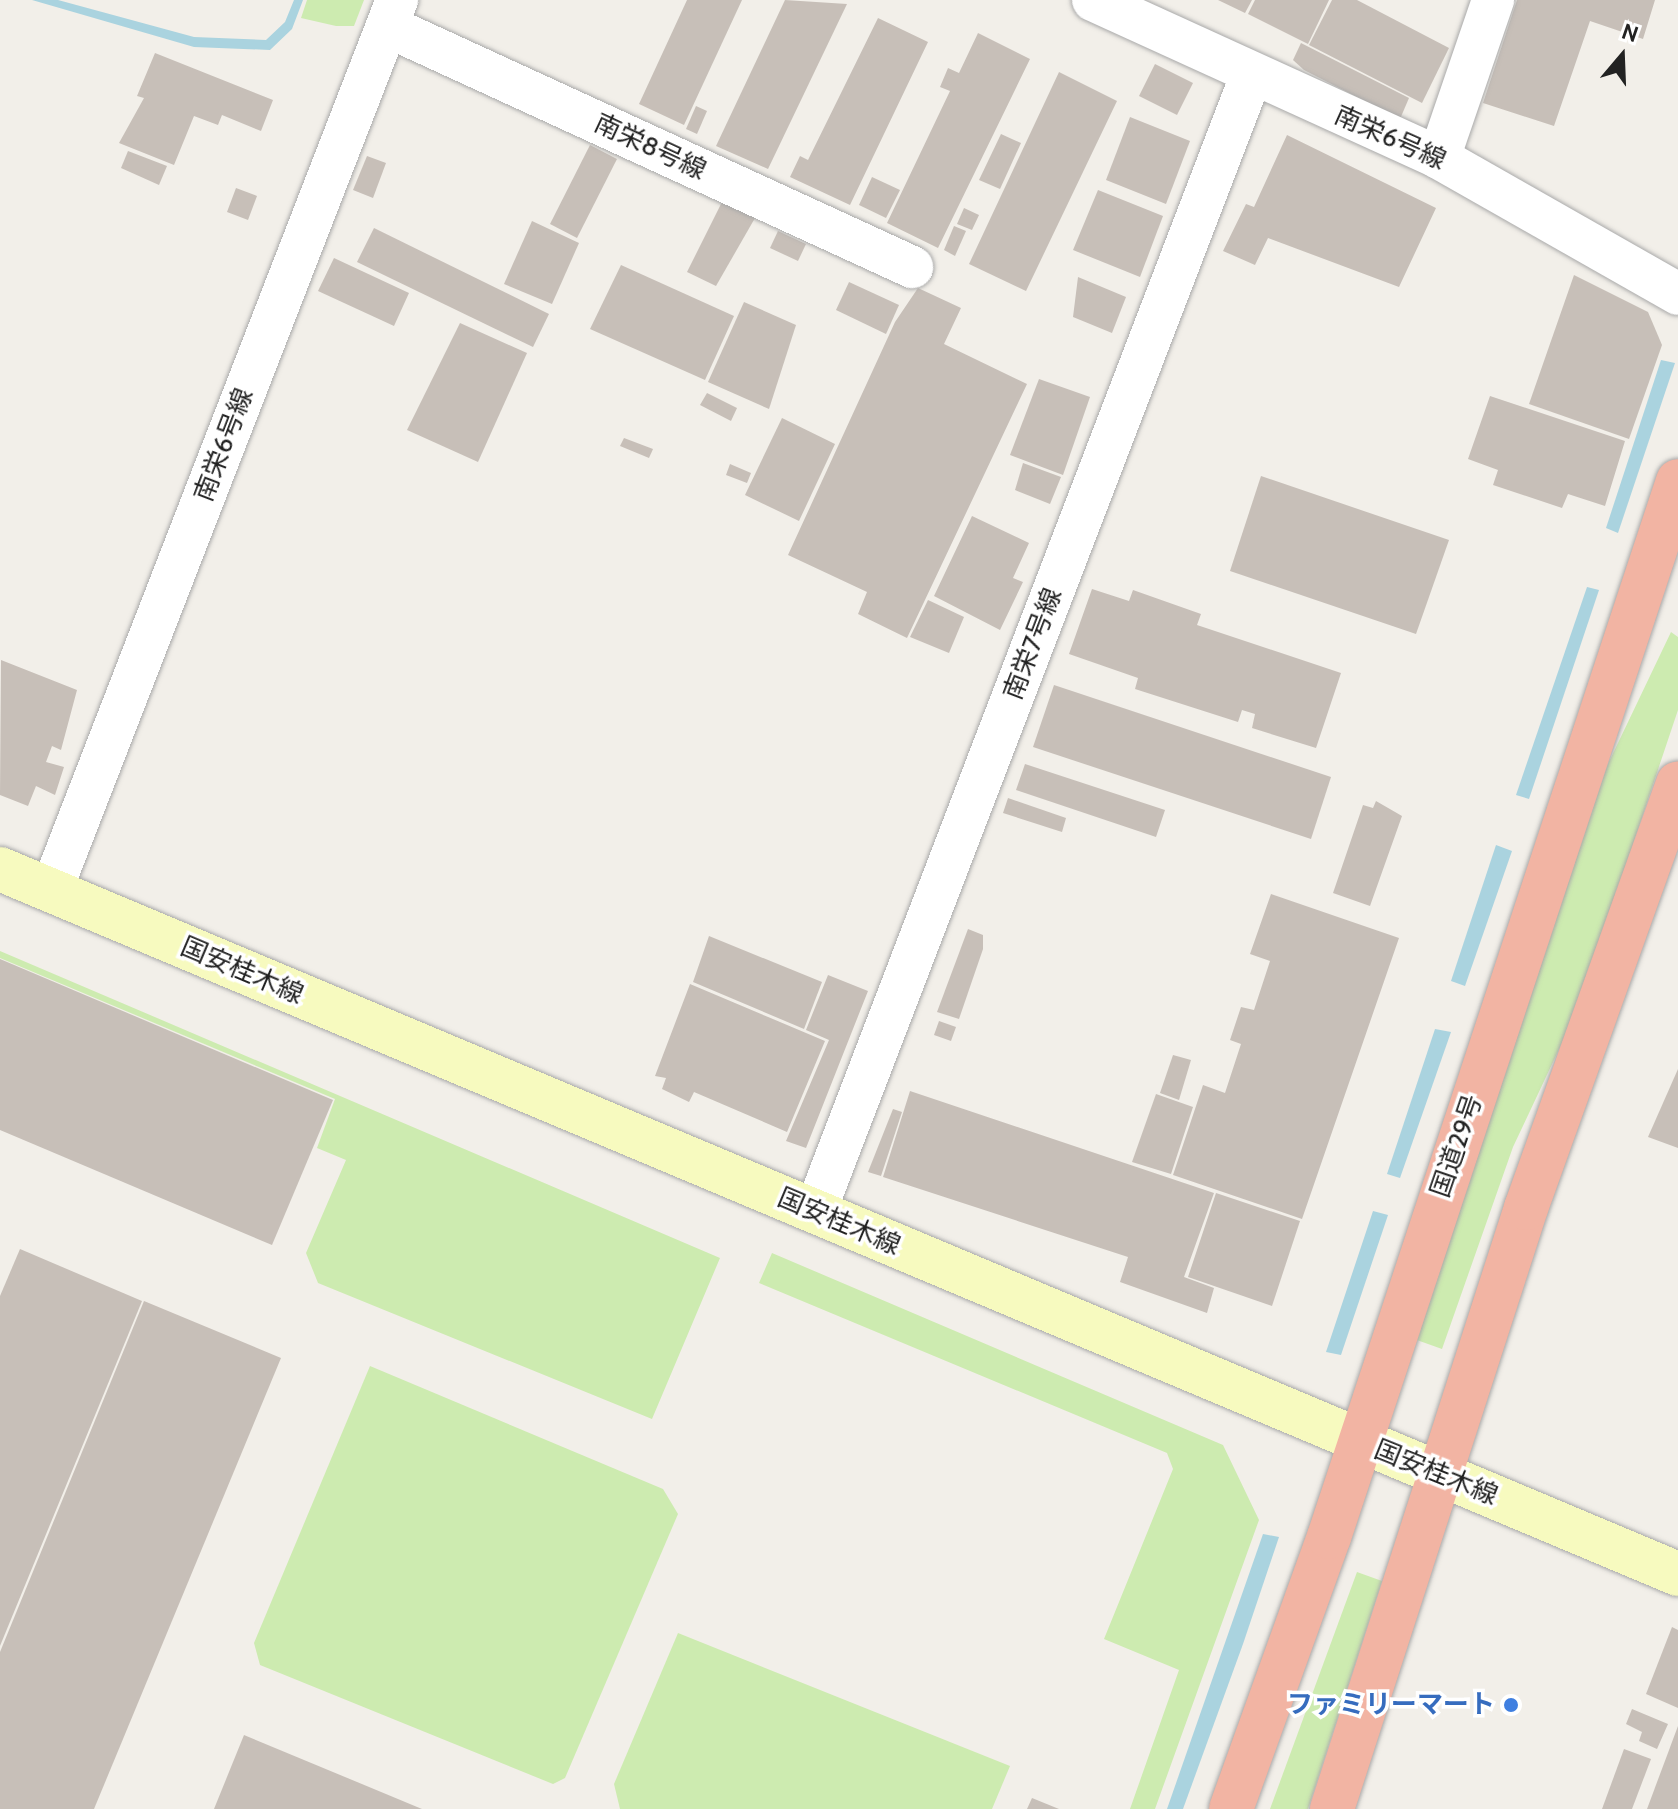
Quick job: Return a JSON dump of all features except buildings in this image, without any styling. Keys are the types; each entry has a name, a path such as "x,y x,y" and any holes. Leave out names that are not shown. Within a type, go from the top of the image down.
{"highway":[{"name":"国道29号","path":"1231,1809 1361,1441 1678,481"},
{"path":"1332,1809 1444,1475 1526,1208 1678,783"}],"main road":[{"name":"国安桂木線","path":"0,869 1678,1574"}],"street":[{"name":"南栄6号線","path":"1093,0 1251,76 1439,158 1678,294"},
{"path":"1439,158 1493,0"},
{"name":"南栄6号線","path":"51,891 392,13"},
{"name":"南栄8号線","path":"392,13 912,267"},
{"name":"南栄7号線","path":"815,1212 1251,76"}],"green space":[{"path":"307,0 364,0 354,26 336,26 301,18"},
{"path":"1671,632 1678,637 1678,710 1577,1011 1513,1147 1442,1349 1414,1339 1607,766"},
{"path":"0,951 720,1258 652,1419 318,1283 306,1253 346,1160 317,1148 335,1099 0,958"},
{"path":"772,1253 1223,1445 1259,1520 1155,1809 1130,1809 1179,1670 1104,1639 1173,1469 1167,1453 759,1283"},
{"path":"370,1366 663,1489 678,1514 565,1778 553,1784 260,1665 254,1643"},
{"path":"1357,1572 1382,1581 1308,1809 1270,1809"},
{"path":"678,1633 1010,1766 992,1809 620,1809 614,1784"}],"water":[{"path":"32,0 58,0 194,37 266,40 285,22 294,0 303,0 292,29 270,50 194,47"},
{"path":"1661,360 1675,363 1618,533 1606,528"},
{"path":"1587,587 1599,590 1529,799 1516,795"},
{"path":"1496,845 1512,851 1465,986 1451,981"},
{"path":"1435,1029 1451,1032 1400,1178 1387,1174"},
{"path":"1373,1211 1388,1215 1341,1355 1326,1352"},
{"path":"1263,1534 1279,1537 1243,1644 1183,1809 1167,1809"}],"place":[{"name":"ファミリーマート","path":"1511,1705"}]}
